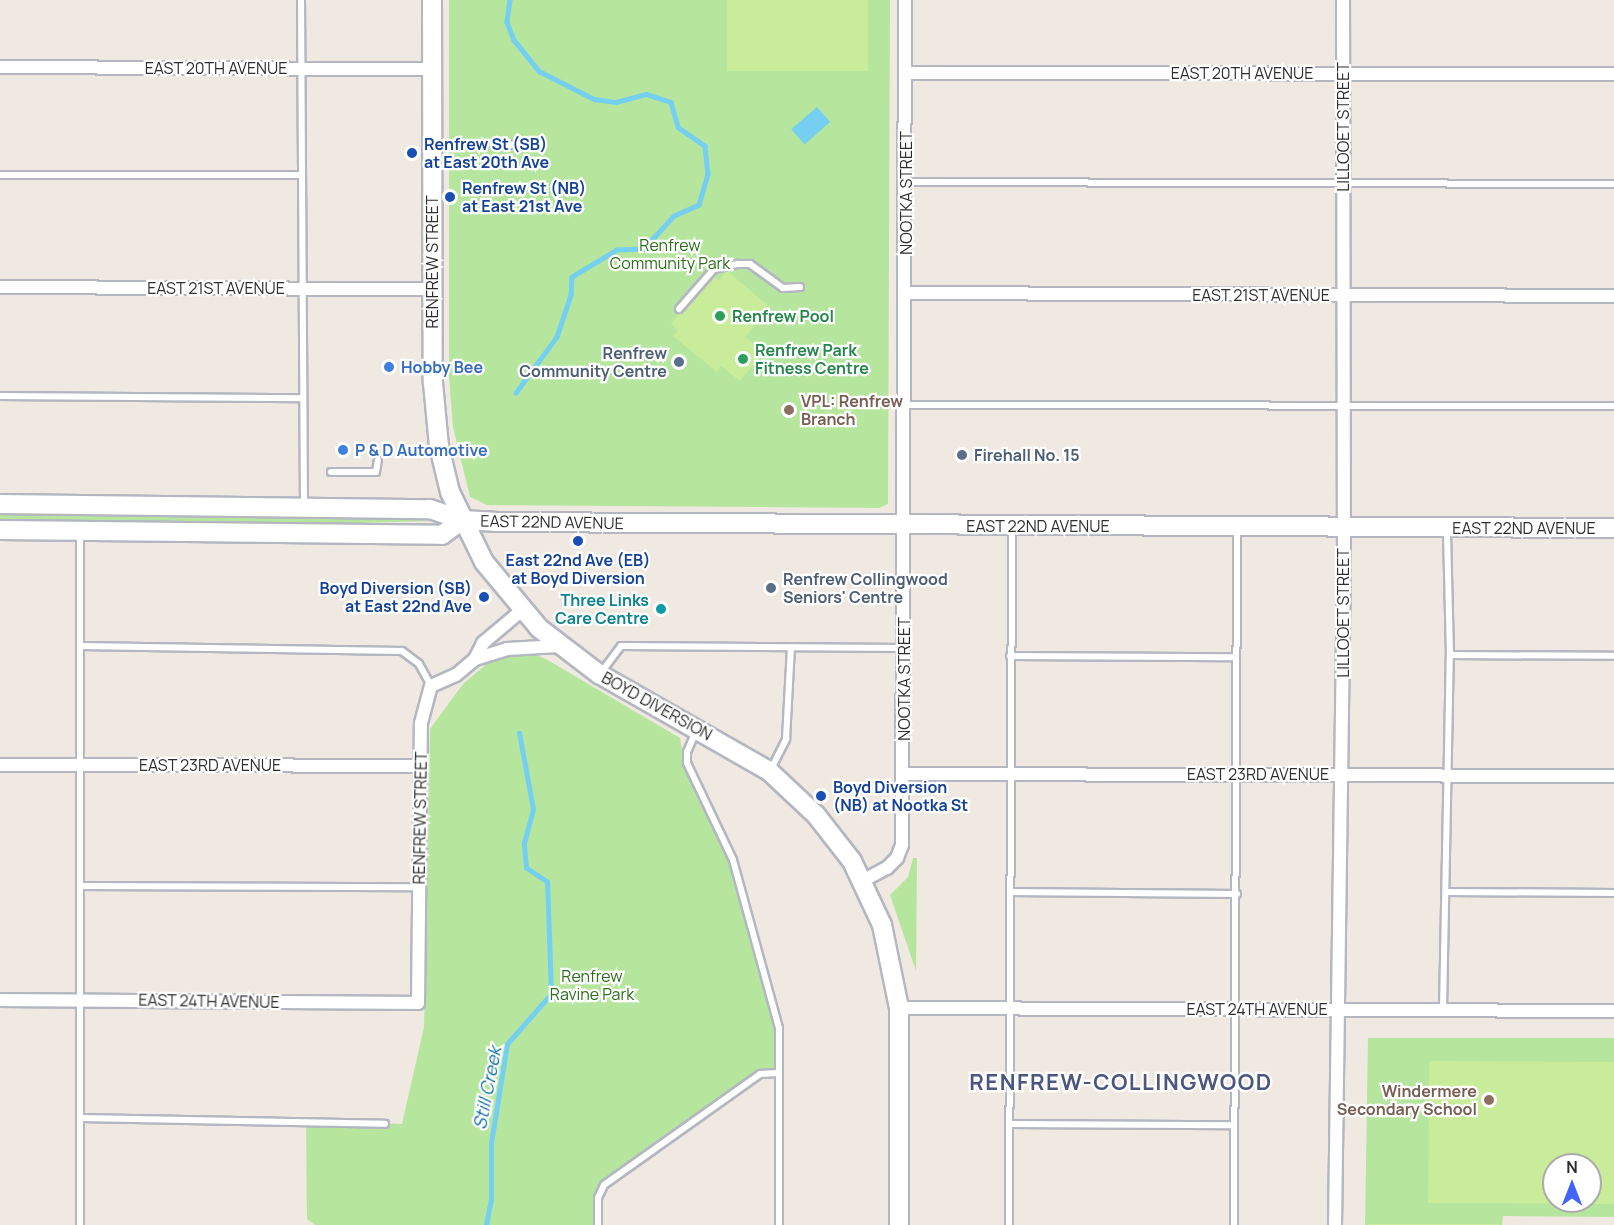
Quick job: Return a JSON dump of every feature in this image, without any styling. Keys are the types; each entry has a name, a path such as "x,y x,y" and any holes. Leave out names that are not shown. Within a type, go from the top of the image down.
{"street":[{"name":"RENFREW STREET","path":"432,0 432,289 435,414 448,484 462,520"},
{"name":"NOOTKA STREET","path":"864,880 897,858 902,845 907,293 905,0"},
{"name":"LILLOOET STREET","path":"1335,1225 1342,775 1343,0"},
{"name":"EAST 20TH AVENUE","path":"0,67 432,69"},
{"name":"EAST 20TH AVENUE","path":"906,73 1614,74"},
{"name":"EAST 21ST AVENUE","path":"0,287 432,289"},
{"name":"EAST 21ST AVENUE","path":"907,293 1614,296"},
{"name":"EAST 22ND AVENUE","path":"0,504 430,509 462,520 1012,527 1614,528"},
{"name":"EAST 22ND AVENUE","path":"0,530 442,535 462,520"},
{"name":"BOYD DIVERSION","path":"462,520 484,562 522,610 560,646 599,674 698,728 770,771 816,814 864,880"},
{"path":"475,659 483,643 522,610"},
{"path":"431,686 456,675 475,659 507,649 560,646"},
{"name":"RENFREW STREET","path":"418,1003 420,723 431,686"},
{"name":"EAST 23RD AVENUE","path":"0,765 420,765"},
{"name":"EAST 23RD AVENUE","path":"903,774 1614,776"},
{"path":"864,880 882,925 899,1008 899,1225"},
{"name":"EAST 24TH AVENUE","path":"0,1000 418,1003"},
{"name":"EAST 24TH AVENUE","path":"899,1008 1614,1011"}],"lane":[{"path":"302,0 304,507"},
{"path":"493,144 526,145"},
{"path":"0,175 301,175"},
{"path":"906,182 1614,184"},
{"path":"680,309 714,269 738,264 750,264 783,288 800,287"},
{"path":"0,396 303,398"},
{"path":"905,405 1614,406"},
{"path":"331,472 376,472 378,460"},
{"path":"1234,1225 1237,1008 1238,774 1235,657 1237,526"},
{"path":"1009,1225 1012,527"},
{"path":"1443,1010 1450,655 1447,528"},
{"path":"80,531 82,765 80,1225"},
{"path":"80,646 402,651 419,664 431,686"},
{"path":"599,674 621,646 904,648"},
{"path":"770,771 786,739 791,647"},
{"path":"1450,655 1614,656"},
{"path":"1010,657 1235,657"},
{"path":"698,728 687,752 687,763 733,860 779,1028 779,1225"},
{"path":"82,886 419,887"},
{"path":"1010,892 1237,894"},
{"path":"1446,892 1614,893"},
{"path":"598,1225 598,1198 604,1185 760,1074 778,1073"},
{"path":"81,1118 385,1124"},
{"path":"1011,1125 1234,1125"}],"green space":[{"name":"Renfrew Community Park","path":"449,0 890,0 888,504 879,508 487,505 470,497 453,427 449,376"},
{"path":"727,0 868,0 868,71 727,71"},
{"name":"Renfrew Pool","path":"727,271 770,307 745,337 764,352 740,381 721,366 717,372 673,336 678,330 671,324 712,275 719,280"},
{"path":"0,512 346,515 431,521 323,524 0,521"},
{"name":"Renfrew Ravine Park","path":"510,654 533,654 546,659 680,738 686,772 690,771 733,860 779,1028 778,1073 760,1074 600,1191 598,1225 315,1225 307,1219 306,1121 402,1124 424,1027 430,729 463,684 489,662"},
{"path":"913,858 917,858 916,971 890,895 908,877"},
{"name":"Windermere Secondary School","path":"1368,1038 1614,1038 1614,1217 1503,1216 1502,1225 1365,1225"},
{"path":"1429,1061 1614,1062 1614,1204 1602,1204 1602,1153 1542,1153 1542,1204 1428,1203"},
{"path":"1368,1224 1499,1225 1368,1225"}],"water":[{"path":"817,107 830,122 804,144 791,129"}],"waterway":[{"name":"Still Creek","path":"510,0 507,22 514,40 539,71 594,99 616,102 646,94 671,102 678,127 705,146 708,174 699,205 674,216 644,249 617,250 572,277 571,295 557,337 516,393"},
{"name":"Still Creek","path":"486,1225 491,1200 491,1143 507,1044 551,994 547,882 526,868 524,843 533,809 519,733"}],"place":[{"name":"Renfrew St (SB) at East 20th Ave","path":"412,153"},
{"name":"Renfrew St (NB) at East 21st Ave","path":"450,197"},
{"name":"Renfrew Pool","path":"720,316"},
{"name":"Renfrew Park Fitness Centre","path":"743,359"},
{"name":"Renfrew Community Centre","path":"679,362"},
{"name":"Hobby Bee","path":"389,367"},
{"name":"VPL: Renfrew Branch","path":"789,410"},
{"name":"P & D Automotive","path":"343,450"},
{"name":"Firehall No. 15","path":"962,455"},
{"name":"East 22nd Ave (EB) at Boyd Diversion","path":"578,541"},
{"name":"Renfrew Collingwood Seniors' Centre","path":"771,588"},
{"name":"Boyd Diversion (SB) at East 22nd Ave","path":"484,597"},
{"name":"Three Links Care Centre","path":"661,609"},
{"name":"Boyd Diversion (NB) at Nootka St","path":"821,796"},
{"name":"Windermere Secondary School","path":"1489,1100"}],"district":[{"name":"RENFREW-COLLINGWOOD","path":"1121,1083"}]}
